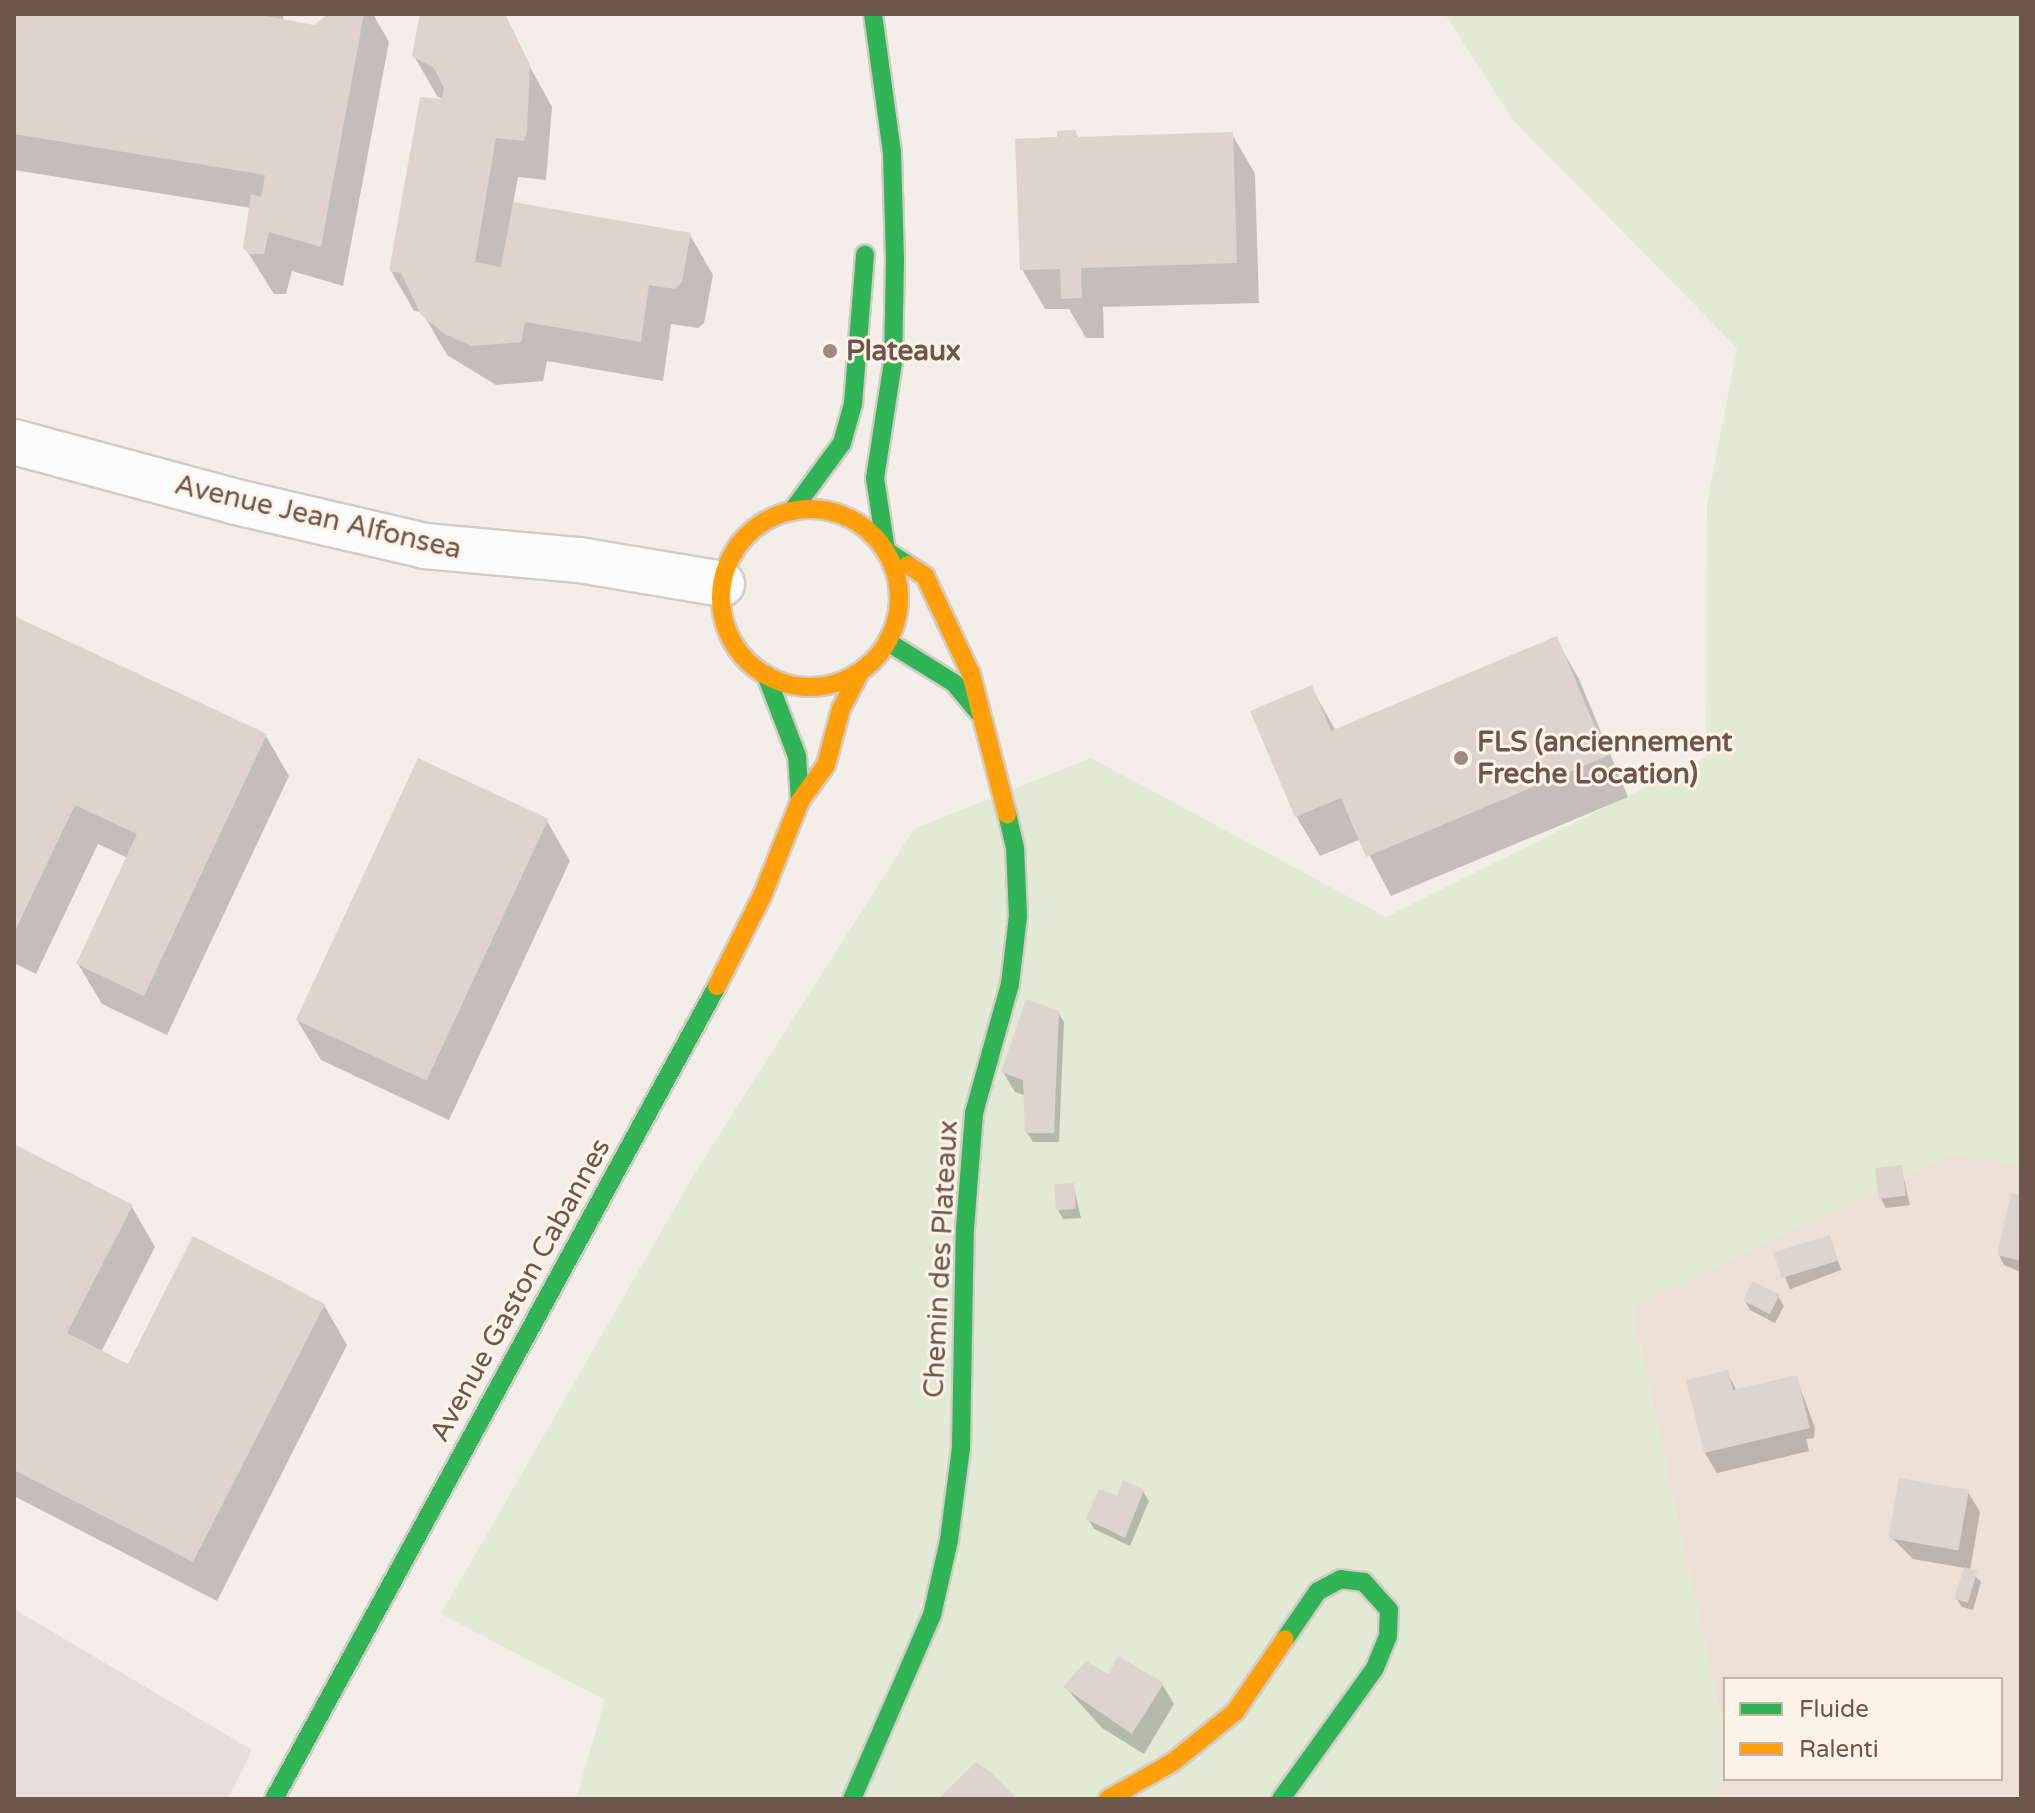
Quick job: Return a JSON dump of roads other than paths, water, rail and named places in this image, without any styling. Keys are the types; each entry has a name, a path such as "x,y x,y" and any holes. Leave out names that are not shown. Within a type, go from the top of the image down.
{"main road":[{"path":"873,14 892,153 895,260 893,362 875,478 886,551 899,597 888,642 860,672 814,687 766,675 730,636 722,584 730,558 746,536 767,520 792,511 819,509 845,516 868,530 886,551"},
{"path":"868,122 876,52"},
{"path":"792,511 842,443 853,404 862,350 865,229"},
{"name":"Chemin des Plateaux","path":"852,1799 932,1615 949,1540 961,1448 968,1173 974,1113 1010,984 1018,916 1015,848 963,654 925,576 886,551"},
{"name":"Chemin des Plateaux","path":"888,642 954,683 978,712"},
{"name":"Avenue Gaston Cabannes","path":"274,1799 669,1081 763,894 800,801 826,765 841,709 860,672"},
{"name":"Avenue Gaston Cabannes","path":"766,675 797,756 800,801"},
{"path":"1108,1799 1173,1762 1235,1712 1318,1591 1341,1579 1364,1582 1389,1610 1388,1636 1375,1668 1281,1799"}],"street":[{"name":"Avenue Jean Alfonsea","path":"14,442 232,501 425,546 579,560 722,584"}],"place":[{"name":"Plateaux","path":"830,351"},
{"name":"FLS (anciennement Freche Location)","path":"1461,758"}]}
